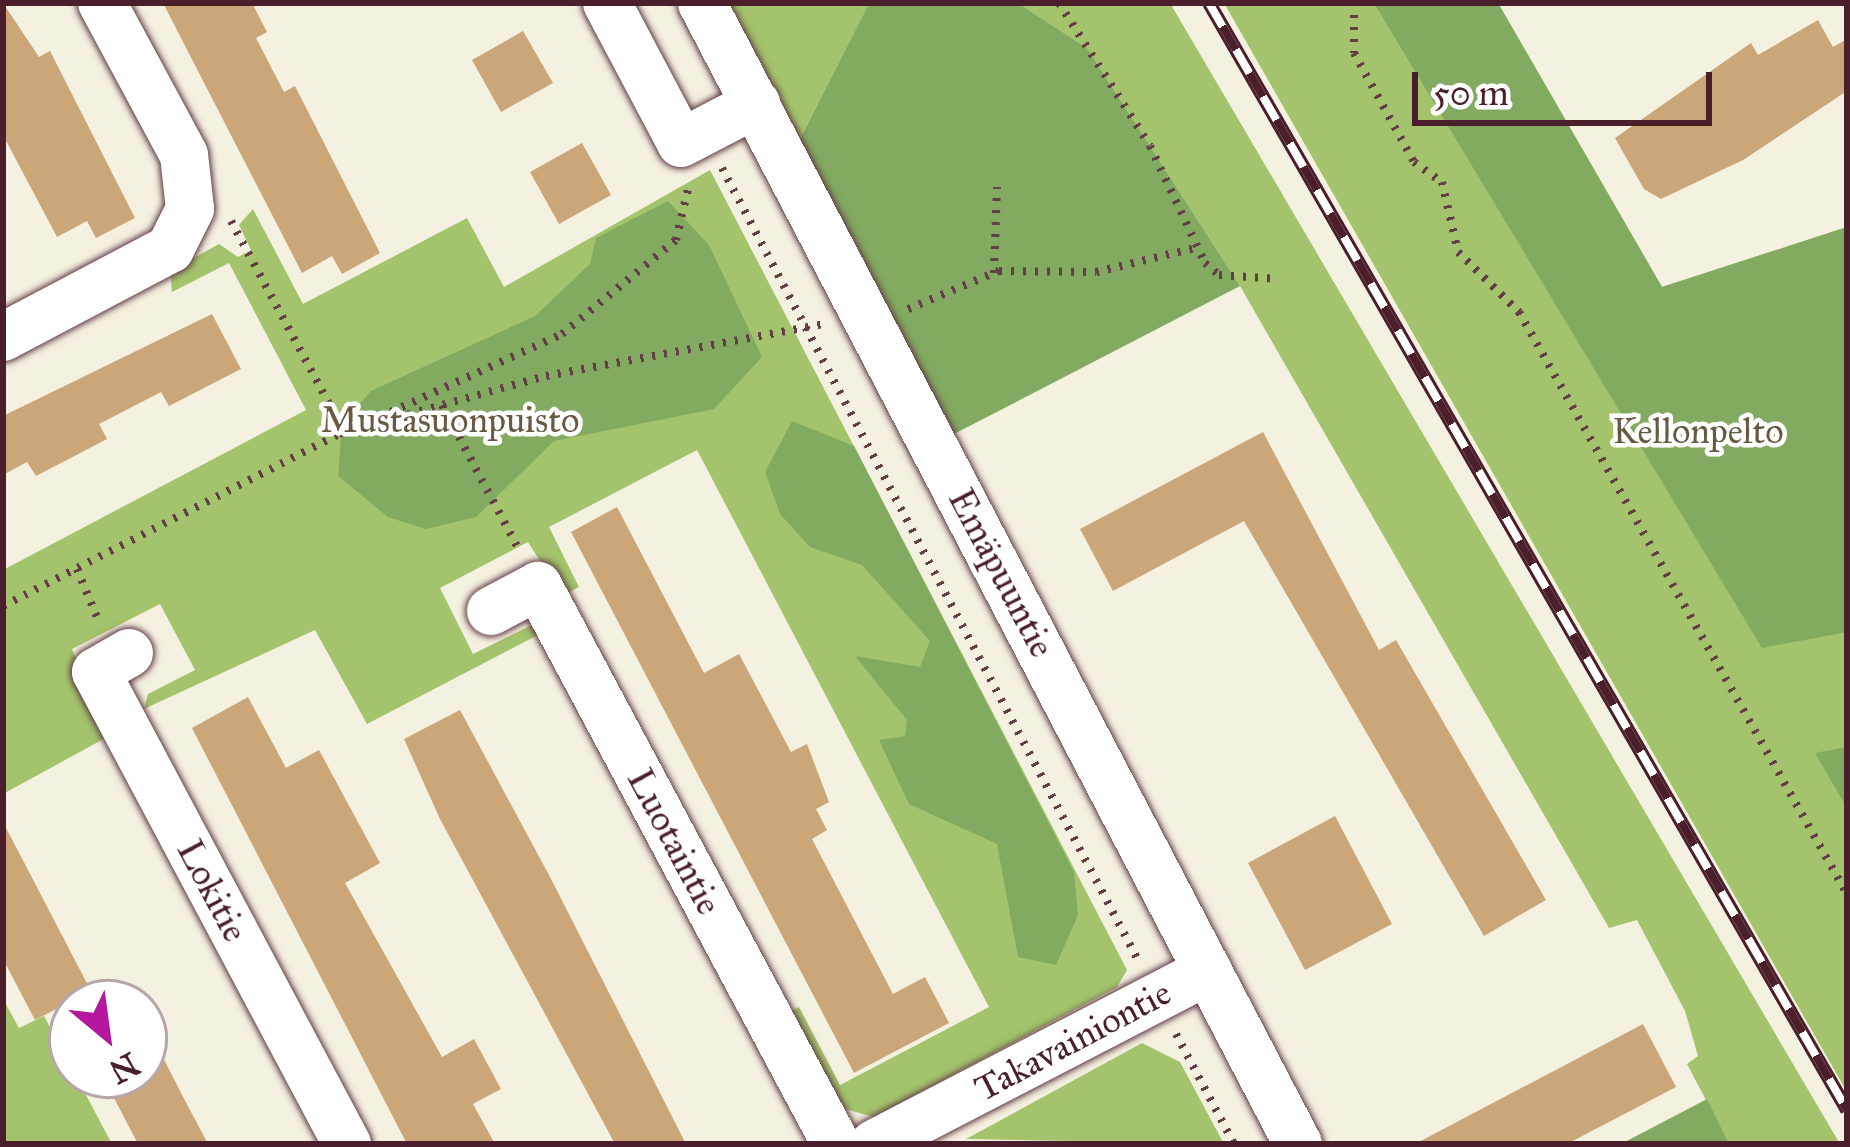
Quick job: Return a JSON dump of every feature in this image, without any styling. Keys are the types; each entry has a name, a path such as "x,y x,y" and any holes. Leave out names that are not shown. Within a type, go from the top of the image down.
{"street":[{"path":"3,337 170,249 190,209 184,155 102,3"},
{"path":"608,3 681,143 756,104"},
{"name":"Emäpuuntie","path":"702,3 1298,1144"},
{"path":"491,611 538,586"},
{"name":"Luotaintie","path":"538,586 836,1144"},
{"name":"Lokitie","path":"129,653 96,672 346,1144"},
{"name":"Takavainiontie","path":"874,1144 1155,993 1208,971"}],"path":[{"path":"1059,3 1219,275 1279,279"},
{"path":"1354,3 1354,53 1414,162 1442,182 1458,252 1520,312 1847,893"},
{"path":"702,132 1234,1144"},
{"path":"3,607 339,434 562,334 676,240 702,132"},
{"path":"994,274 997,187"},
{"path":"190,209 230,219 339,434"},
{"path":"339,434 442,405 864,312 929,308 994,274 1096,272 1199,247"},
{"path":"442,405 538,586"}],"green space":[{"path":"729,3 869,3 800,139"},
{"path":"869,3 1018,3 1087,48 1240,286 954,434 800,139"},
{"path":"1018,3 1170,3 1840,1144 1729,1144 1687,1064 1698,1056 1685,1011 1637,920 1609,928 1240,286 1087,48"},
{"name":"Kellonpelto","path":"1224,3 1498,3 1662,287 1847,227 1847,1092"},
{"path":"1374,3 1498,3 1662,287 1847,227 1847,632 1762,648"},
{"name":"Mustasuonpuisto","path":"710,170 1127,970 1117,987 874,1117 834,1106 789,1012 799,1007 840,1085 989,1007 697,450 549,527 579,587 562,596 528,542 440,588 473,654 534,624 538,635 367,724 315,630 144,709 148,694 195,670 160,604 72,649 109,736 3,794 3,570 306,410 229,263 172,292 170,271 219,244 238,257 251,250 239,225 253,209 303,304 467,218 504,287"},
{"path":"668,201 709,245 762,357 714,409 554,441 476,517 426,529 388,517 338,476 342,425 371,391 535,316 590,264 596,238"},
{"path":"792,421 854,446 1074,872 1078,915 1056,965 1018,957 997,844 909,804 879,740 905,736 907,720 855,656 920,667 930,641 862,565 810,547 780,514 765,472"},
{"path":"1847,747 1847,808 1815,753"},
{"path":"3,999 19,1028 44,1016 48,1024 48,1099 88,1099 112,1144 3,1144"},
{"path":"1142,1043 1180,1062 1224,1144 966,1139"},
{"path":"1707,1099 1729,1144 1621,1144"}],"building":[{"path":"3,3 39,57 50,51 135,218 96,238 87,221 57,237 3,135"},
{"path":"163,3 252,3 267,32 256,38 284,92 295,86 380,253 342,274 332,256 302,273"},
{"path":"1818,20 1833,47 1847,39 1847,91 1743,160 1661,199 1644,189 1615,138 1751,43 1758,55"},
{"path":"523,31 553,83 501,112 472,60"},
{"path":"582,143 611,195 559,224 530,172"},
{"path":"212,314 241,369 169,406 161,392 99,424 107,439 36,476 27,462 3,475 3,416"},
{"path":"1263,432 1379,650 1396,640 1546,900 1484,936 1244,521 1113,591 1080,529"},
{"path":"617,507 704,673 739,654 791,752 807,744 829,802 816,809 827,830 812,839 893,994 925,977 949,1023 854,1073 571,532"},
{"path":"248,697 286,768 319,750 380,863 345,883 442,1057 474,1039 501,1089 473,1104 495,1144 407,1144 192,728"},
{"path":"460,710 686,1144 615,1144 440,819 404,739"},
{"path":"1335,816 1392,924 1305,970 1248,863"},
{"path":"3,822 85,979 48,979 48,1013 35,1020 3,959"},
{"path":"1643,1024 1676,1087 1567,1144 1415,1144"},
{"path":"168,1066 208,1144 138,1144 115,1099 168,1099"}],"railway":[{"path":"1209,3 1847,1110"}]}
